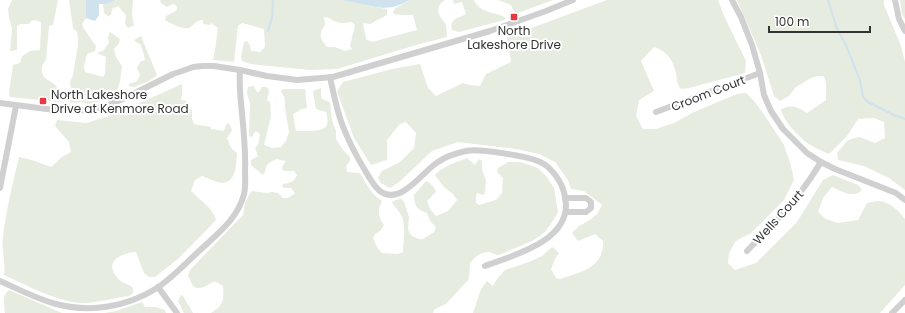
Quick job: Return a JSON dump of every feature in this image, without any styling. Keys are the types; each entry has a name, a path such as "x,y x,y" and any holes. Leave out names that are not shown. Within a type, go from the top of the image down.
{"street":[{"path":"0,103 62,111 92,110 125,98 174,74 193,67 214,66 297,80 330,77 490,31 573,0"},
{"path":"732,0 752,45 760,73 764,96 783,130 807,154 835,169 896,193 905,200"},
{"path":"895,0 899,19 905,31"},
{"path":"0,281 55,304 71,308 86,309 124,304 158,287 176,272 221,231 230,221 242,202 246,160 240,70"},
{"name":"Croom Court","path":"656,112 760,73"},
{"path":"330,77 335,101 344,129 357,157 377,189 384,194 398,194 405,190 437,162 468,150 521,156 539,161 556,175 566,198 566,212 560,225 551,236 536,245 486,266"},
{"path":"0,188 16,106"},
{"name":"Wells Court","path":"747,251 792,204 821,162"},
{"path":"566,198 586,198 591,202 591,206 586,212 566,212"},
{"path":"158,287 177,313"},
{"path":"892,313 905,300"}],"shaded area":[{"path":"12,0 58,0 53,25 49,26 46,60 43,64 42,73 45,78 56,86 60,102 10,97 9,92 13,65 20,63 22,56 30,51 40,50 41,28 41,22 35,20 31,21 29,24 20,24 17,26 17,50 10,51 12,29 8,9"},
{"path":"69,0 87,1 86,18 82,24 96,46 95,51 87,54 84,66 85,72 103,77 105,74 106,57 97,53 103,51 109,43 108,37 110,32 120,39 119,43 114,49 116,57 122,66 120,81 116,95 106,100 87,104 82,102 70,103 70,82 73,75 78,37 77,32 73,28"},
{"path":"116,0 133,0 132,15 134,26 129,28 126,26 126,15 118,6 112,9 111,15 108,16 104,13 103,4"},
{"path":"160,0 341,0 387,9 387,15 370,24 363,23 366,39 372,42 417,30 413,15 394,14 393,11 396,8 410,0 445,0 439,6 438,12 446,24 447,37 337,69 311,70 250,64 242,61 241,57 244,42 247,41 250,45 251,51 260,52 265,47 264,29 242,23 238,26 234,62 213,60 218,28 211,23 210,25 203,24 203,20 197,22 189,28 173,24 165,20 166,16 176,11 176,5 173,4 167,7 161,3","holes":["324,17 339,23 352,22 355,25 350,46 352,49 345,51 335,47 327,47 321,39 321,31 325,25"]},
{"path":"453,0 474,0 480,8 506,18 504,20 459,32 452,30 451,26 453,21 466,14 462,2 454,4"},
{"path":"498,0 553,0 515,14 511,5"},
{"path":"607,0 718,0 724,16 746,61 745,73 681,89 678,84 675,69 669,57 663,51 654,47 641,61 654,91 639,100 636,116 643,129 656,129 674,123 694,112 737,94 746,93 765,116 784,145 794,180 784,200 750,234 735,242 729,253 728,263 735,270 756,263 797,222 823,180 833,175 858,185 862,190 858,193 851,194 832,187 823,198 818,212 826,219 838,223 858,220 867,203 879,201 894,207 905,219 905,285 880,313 473,313 481,289 487,281 493,286 505,270 542,256 552,247 559,253 551,269 556,278 560,279 590,268 600,257 603,241 595,234 578,241 572,233 579,226 597,214 602,205 584,191 571,189 568,180 555,162 539,154 516,149 458,142 432,151 399,182 390,188 381,183 378,178 382,171 400,162 414,148 416,133 406,122 400,124 387,140 387,160 371,165 354,138 337,91 343,82 392,69 420,64 428,88 436,96 463,83 480,86 486,74 511,62 507,37"},
{"path":"737,0 884,0 884,5 901,46 905,62 905,190 889,178 864,166 838,160 837,153 848,140 859,137 875,143 885,138 884,122 874,118 858,119 847,136 829,154 809,144 792,128 782,114 781,109 795,107 807,113 826,100 826,83 824,76 811,78 796,87 789,96 780,101 774,96 761,55"},
{"path":"900,0 905,0 905,19 902,14"},
{"path":"141,36 157,75 149,81 134,87 129,86 129,84 137,81 140,75 137,68 140,62 145,60 140,44 134,40"},
{"path":"182,84 181,100 187,101 192,112 194,124 224,131 226,125 229,123 232,130 227,138 231,148 237,153 234,174 228,181 223,183 202,176 195,180 191,191 209,208 216,220 179,258 155,277 149,277 144,273 136,252 128,253 116,259 112,266 113,271 118,279 133,288 133,293 129,296 86,303 76,302 44,293 4,275 3,237 19,157 51,167 62,157 71,152 69,142 55,126 57,120 86,123 131,107"},
{"path":"253,86 257,92 259,92 262,87 268,88 269,92 267,100 270,102 271,116 264,145 272,148 281,147 286,141 289,132 285,99 281,91 283,89 305,89 307,108 293,114 296,131 312,131 321,130 326,126 328,121 326,112 316,109 313,91 321,88 322,99 330,102 332,120 336,131 336,139 343,150 350,157 350,161 346,166 347,172 360,173 372,192 382,201 379,208 379,213 380,219 384,225 373,238 377,247 382,253 398,254 403,252 403,221 400,213 392,202 402,199 409,217 409,232 412,236 423,239 434,232 436,227 430,221 427,213 417,207 414,195 426,181 432,185 436,192 427,201 430,209 436,216 448,211 457,200 435,175 445,167 467,158 475,165 479,159 482,161 482,169 486,181 485,193 483,195 477,193 476,196 476,203 479,205 496,200 502,193 503,178 497,172 498,168 508,162 520,162 538,168 546,176 554,188 558,212 544,233 532,241 499,255 487,252 481,253 476,257 470,263 469,279 446,304 435,309 433,313 211,313 221,305 223,286 214,282 201,288 196,288 193,286 188,276 190,270 243,215 245,203 252,191 278,193 283,198 288,198 295,193 291,188 284,188 282,186 283,184 293,181 297,175 294,171 284,171 282,169 286,161 277,159 271,162 267,165 263,175 251,165 251,160 258,156 255,148 258,145 260,134 256,131 252,137 249,136 250,104 247,93 248,87"},
{"path":"9,290 62,313 5,313 4,297"},
{"path":"181,295 193,313 184,313 178,301"},
{"path":"142,302 145,307 156,307 165,310 166,313 105,313 116,311"}],"water":[{"path":"86,0 116,0 106,4 99,4 99,15 95,21 86,18"},
{"path":"341,0 410,0 397,6 385,8"}],"waterway":[{"path":"268,31 272,18 273,0"},
{"path":"828,0 838,31 845,43 860,80 863,97 868,102 905,119"}],"place":[{"name":"North Lakeshore Drive","path":"514,17"},
{"name":"North Lakeshore Drive at Kenmore Road","path":"43,101"}]}
